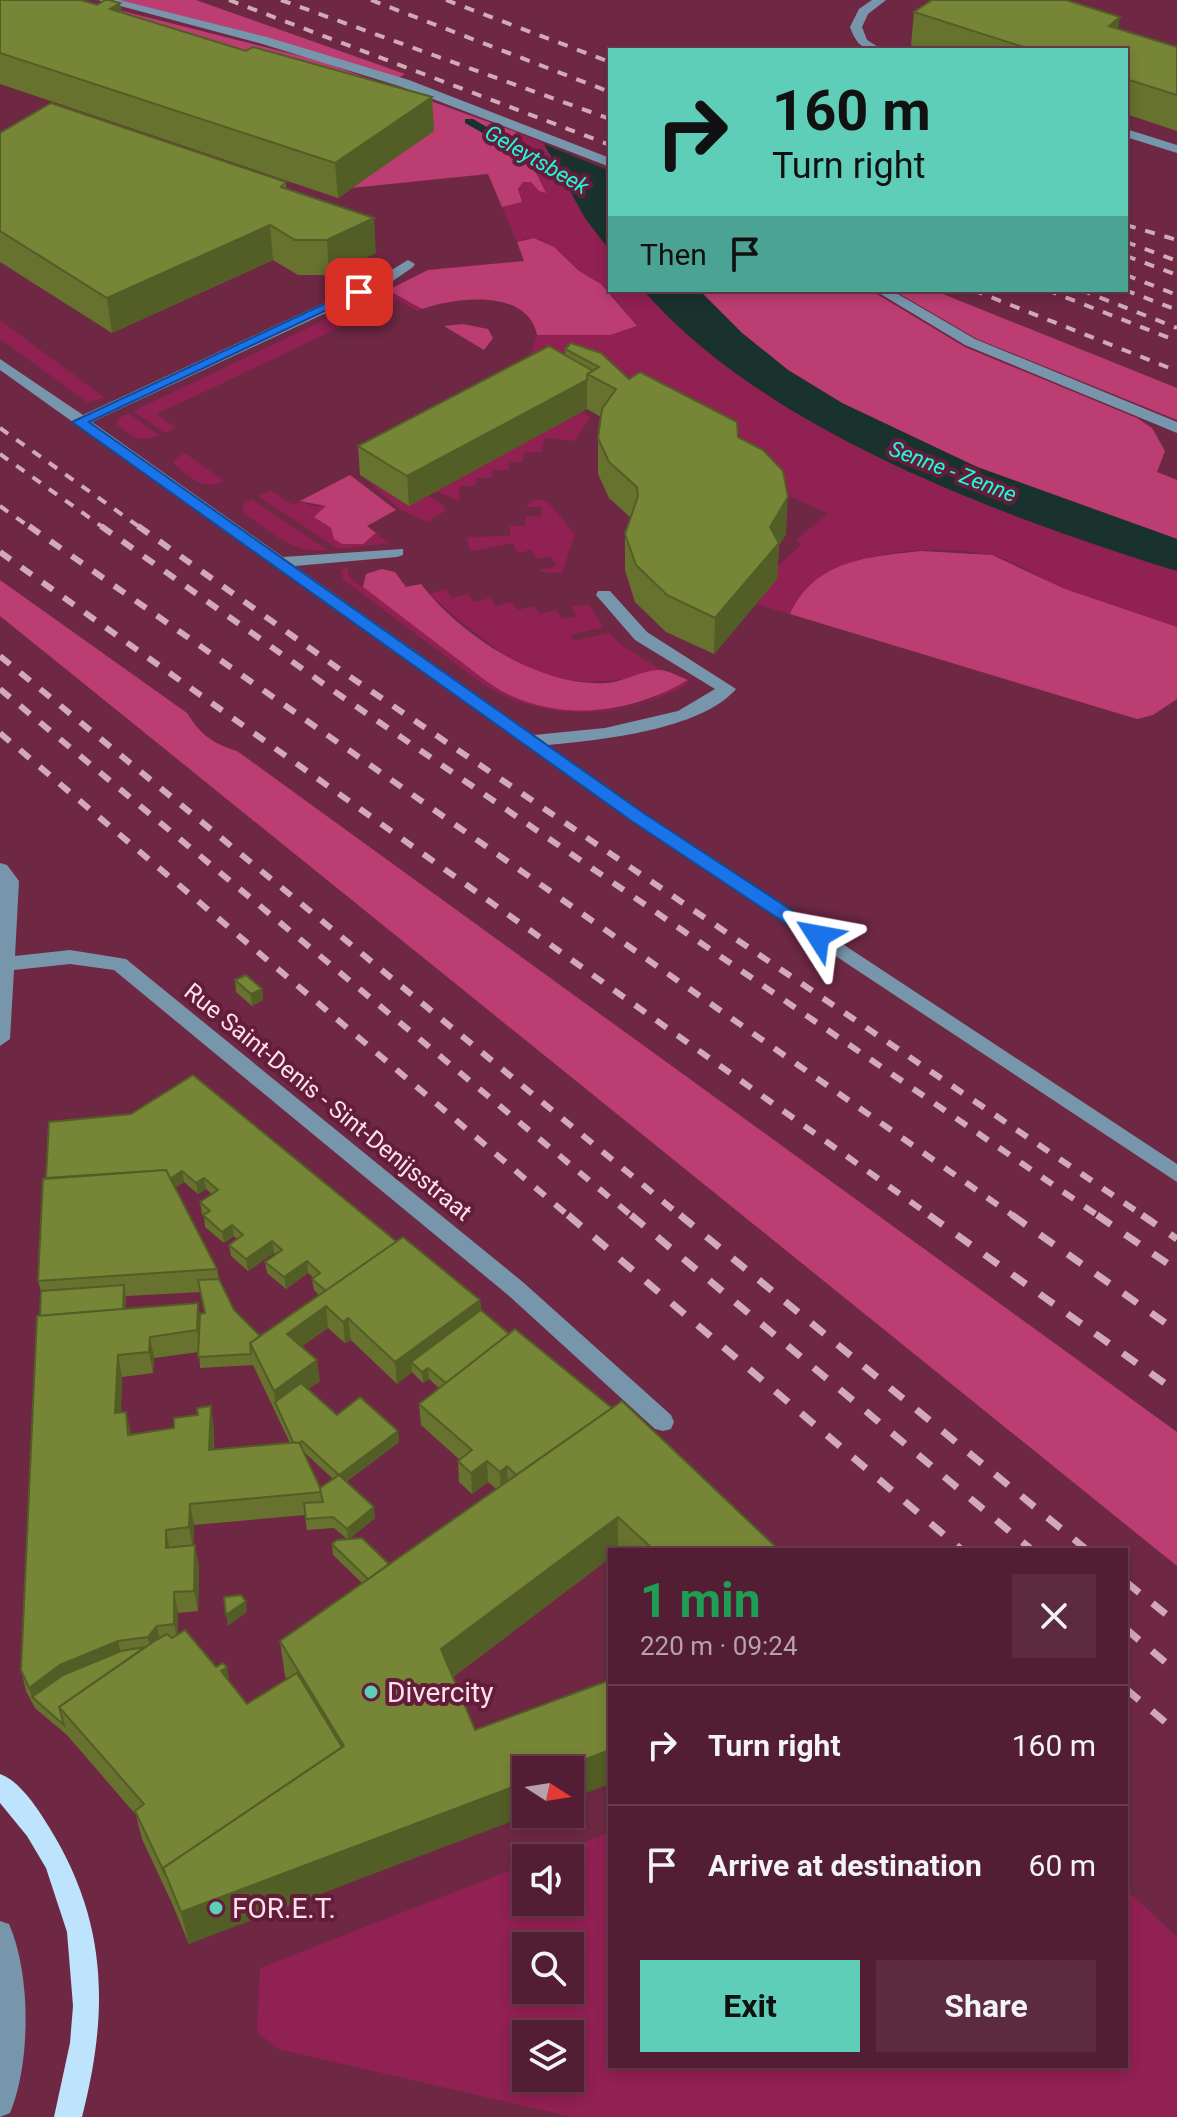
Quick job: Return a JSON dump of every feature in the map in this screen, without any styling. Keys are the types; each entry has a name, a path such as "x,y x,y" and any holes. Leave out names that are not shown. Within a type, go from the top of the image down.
{"main road":[{"path":"0,1785 37,1828 69,1890 85,1943 89,2005 78,2082 68,2117"}],"street":[{"path":"104,0 263,40 404,83 608,162"},
{"path":"873,48 862,42 856,27 863,12 880,0"},
{"path":"1128,134 1177,149"},
{"path":"79,422 385,280 408,264"},
{"path":"884,292 970,342 1177,428"},
{"path":"0,363 639,818 1177,1174"},
{"path":"279,562 397,552"},
{"path":"531,741 605,734 684,715 727,689 641,636 604,595"},
{"path":"0,869 10,881 0,1039"},
{"name":"Rue Saint-Denis - Sint-Denijsstraat","path":"5,964 70,957 119,964 516,1289 663,1422"},
{"path":"0,1933 7,1960 10,2015 8,2078 0,2103"}],"shaded area":[{"path":"79,0 320,61 516,132 546,193 539,191 531,182 523,182 518,189 522,202 502,207 488,174 351,188 421,140"},
{"path":"116,0 196,0 405,74 398,78 262,36"},
{"path":"516,132 544,144 585,218 608,248 608,292 550,245 535,238 517,242 502,207 522,202 518,188 523,182 531,182 545,192"},
{"path":"534,238 554,247 579,271 601,284 637,326 610,335 537,335 531,320 520,309 505,303 453,301 422,309 388,290 428,270 524,261 517,242"},
{"path":"388,290 422,309 417,311 398,300 157,414 176,428 165,433 133,411"},
{"path":"608,292 645,292 686,332 735,369 786,404 892,463 1004,512 1177,571 1177,627 1066,590 994,556 940,550 880,555 851,564 825,576 805,593 790,614 756,604 772,571 802,544 795,541 828,513 777,491 530,356 537,335 610,335 636,326"},
{"path":"701,292 873,292 965,347 1137,418 1152,428 1165,451 1157,472 1177,480 1177,539 977,467 842,403 788,370 742,333"},
{"path":"896,292 938,292 1177,388 1177,420 977,339"},
{"path":"0,320 105,398 87,402 0,339"},
{"path":"463,324 488,329 493,338 484,350 444,326"},
{"path":"582,412 590,418 574,441 545,438 541,452 524,452 523,462 510,462 508,470 493,470 492,478 477,478 475,486 460,486 459,501 436,491"},
{"path":"128,413 159,435 141,439 127,432 117,424 118,419"},
{"path":"185,453 224,481 210,485 192,478 174,464 174,460"},
{"path":"350,475 396,510 367,526 376,533 363,544 342,544 334,539 331,528 314,517 326,506 300,501"},
{"path":"367,480 409,506 428,495 444,506 445,511 427,522 399,509"},
{"path":"270,490 293,505 300,501 312,506 328,506 324,525 369,540 376,533 389,543 338,549 258,496"},
{"path":"251,499 327,550 303,549 273,534 244,513 242,506"},
{"path":"535,499 547,501 575,534 562,573 542,572 540,570 557,566 551,556 537,559 531,550 518,553 512,543 475,551 469,549 467,537 510,536 510,526 525,526 526,516 541,517 542,507 525,507"},
{"path":"921,551 992,555 1065,589 1177,627 1177,699 1153,715 1137,719 790,614 813,582 828,572 862,559"},
{"path":"347,566 349,577 486,680 523,699 564,709 606,709 647,701 691,682 666,695 640,704 613,710 559,711 532,705 481,683 343,579 341,571"},
{"path":"382,569 395,572 406,587 421,584 457,622 479,639 528,667 580,682 606,683 659,670 688,680 668,691 624,706 579,711 534,704 490,683 363,587 366,574"},
{"path":"0,580 187,713 208,737 237,751 1177,1432 1177,1566 0,616"},
{"path":"446,589 452,598 468,594 474,602 490,598 496,606 511,602 518,610 534,606 540,614 556,610 562,619 577,616 570,606 589,605 604,627 571,635 574,641 610,633 619,643 661,670 623,679 590,681 561,678 534,670 483,639 429,594"},
{"path":"608,1833 608,2068 1128,2068 1128,1891 1177,1937 1177,2117 572,2117 278,2049 257,2032 260,1968 512,1869 512,1916 584,1916 584,1844 579,1844"}],"water":[{"path":"544,144 608,170 608,248 585,218"},
{"name":"Senne - Zenne","path":"645,292 701,292 742,333 788,370 842,403 977,467 1177,539 1177,571 1037,524 890,463 820,427 753,386 694,340"}],"building":[{"path":"0,0 81,0 97,5 109,0 120,3 110,9 246,51 253,47 432,97 335,163 0,53"},
{"path":"932,0 1066,0 1120,17 1109,26 1177,47 1177,95 1128,80 1128,48 1027,48 914,12"},
{"path":"51,103 286,182 281,187 374,218 327,240 295,240 270,225 107,298 0,231 0,133"},
{"path":"571,343 601,353 629,379 640,372 737,422 738,437 763,450 783,471 788,497 770,527 779,543 715,618 667,595 636,565 625,534 638,496 637,487 609,462 598,438 602,409 616,389 587,374 599,367 565,349"},
{"path":"549,346 593,371 587,374 587,380 407,476 358,446"},
{"path":"246,975 262,989 251,994 235,980"},
{"path":"193,1075 397,1242 326,1291 312,1279 320,1273 307,1261 284,1277 265,1262 282,1250 272,1241 246,1259 229,1245 243,1235 232,1225 222,1232 203,1215 210,1211 200,1202 218,1190 204,1178 196,1183 182,1171 170,1179 166,1170 46,1178 49,1122 131,1114"},
{"path":"166,1170 217,1269 38,1281 43,1179"},
{"path":"403,1237 480,1300 395,1362 348,1318 343,1322 326,1306 287,1334 317,1360 274,1391 250,1343"},
{"path":"219,1279 234,1310 260,1336 250,1343 251,1354 198,1357 200,1314 205,1313 198,1280"},
{"path":"124,1285 123,1309 40,1316 41,1291"},
{"path":"198,1303 197,1330 150,1337 149,1352 118,1355 115,1413 126,1412 128,1435 174,1428 174,1418 198,1415 197,1408 211,1406 209,1450 299,1442 322,1492 190,1504 189,1527 166,1530 166,1548 195,1545 194,1591 174,1592 174,1624 157,1626 148,1637 118,1641 60,1665 29,1688 21,1670 37,1316"},
{"path":"481,1310 509,1334 446,1383 428,1368 422,1372 411,1362"},
{"path":"515,1329 612,1408 516,1475 507,1466 500,1472 487,1461 471,1473 458,1461 472,1450 419,1404"},
{"path":"301,1383 337,1415 360,1397 398,1431 339,1475 302,1441 293,1442 275,1402"},
{"name":"Divercity","path":"622,1401 777,1548 652,1548 618,1517 441,1649 475,1730 608,1681 608,1751 584,1760 584,1756 512,1756 512,1787 181,1912 163,1868 344,1746 280,1641"},
{"path":"339,1475 374,1507 347,1529 333,1517 306,1519 304,1503 323,1502 320,1488"},
{"path":"362,1538 389,1564 368,1579 332,1544 337,1540"},
{"path":"241,1595 246,1601 226,1615 224,1597"},
{"path":"185,1630 216,1667 223,1663 227,1667 221,1671 247,1704 297,1673 342,1747 163,1868 165,1874 135,1811 144,1804 59,1707 156,1640 167,1634 172,1638"},
{"path":"145,1647 59,1707 64,1725 32,1697 63,1675 121,1651"}],"waterway":[{"name":"Geleytsbeek","path":"469,121 575,181"}],"railway":[{"path":"229,0 608,144"},
{"path":"281,0 608,118"},
{"path":"371,0 608,91"},
{"path":"446,0 608,61"},
{"path":"1128,226 1177,240"},
{"path":"1128,243 1177,261"},
{"path":"1128,257 1177,275"},
{"path":"1128,276 1177,295"},
{"path":"1128,291 1177,310"},
{"path":"978,292 1177,371"},
{"path":"1052,292 1177,341"},
{"path":"1086,292 1177,328"},
{"path":"0,428 141,528"},
{"path":"0,454 104,528"},
{"path":"0,506 31,528"},
{"path":"29,526 1015,1217"},
{"path":"101,526 328,687 1100,1217"},
{"path":"138,526 349,676 1145,1217"},
{"path":"0,552 932,1217"},
{"path":"0,656 682,1217"},
{"path":"0,689 633,1217"},
{"path":"0,733 570,1217"},
{"path":"568,1215 960,1548"},
{"path":"631,1215 1030,1548"},
{"path":"680,1215 1085,1548"},
{"path":"929,1215 1177,1392"},
{"path":"1012,1215 1177,1331"},
{"path":"1097,1215 1177,1270"},
{"path":"1142,1215 1177,1239"},
{"path":"1128,1584 1177,1623"},
{"path":"1128,1631 1177,1672"},
{"path":"1128,1691 1177,1732"}],"place":[{"name":"Divercity","path":"371,1692"},
{"name":"FOR.E.T.","path":"216,1908"}],"route":[{"path":"359,292 79,422 639,818 818,936"}]}
